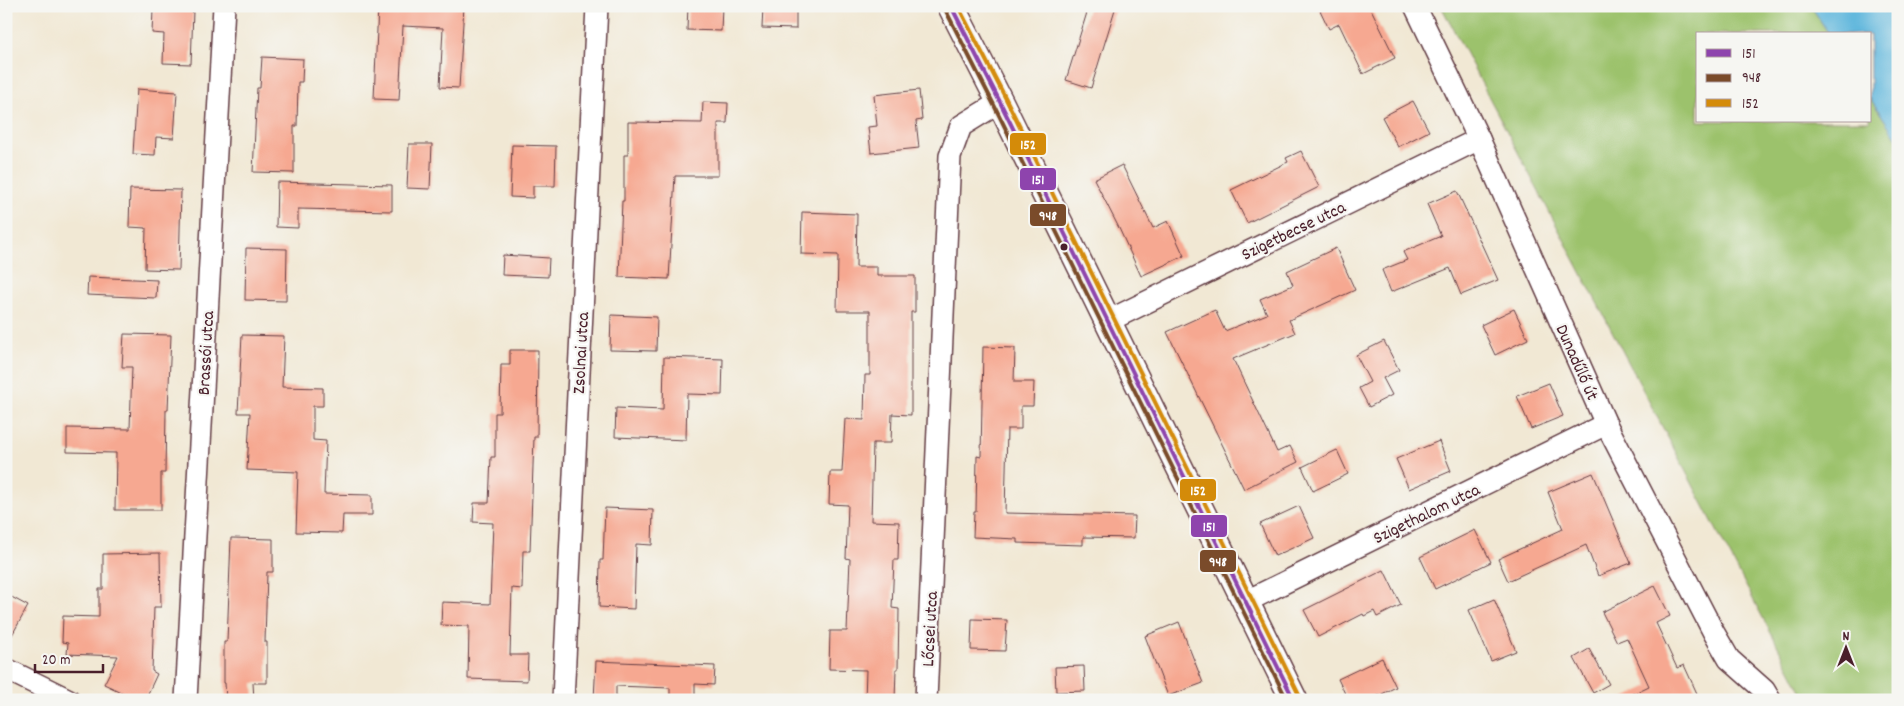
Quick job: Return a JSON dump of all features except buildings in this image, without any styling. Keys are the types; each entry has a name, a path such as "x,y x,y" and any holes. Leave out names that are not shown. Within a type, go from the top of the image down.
{"street":[{"name":"Brassói utca","path":"186,700 224,6"},
{"name":"Zsolnai utca","path":"563,700 597,6"},
{"path":"951,6 1108,320 1294,700"},
{"name":"Dunadűlő út","path":"1414,6 1479,139 1606,424 1729,659 1764,690 1770,700"},
{"name":"Lőcsei utca","path":"926,700 950,156 961,126 1000,102"},
{"name":"Szigetbecse utca","path":"1108,320 1479,139"},
{"name":"Szigethalom utca","path":"1246,602 1606,424"},
{"path":"6,670 69,700"}],"green space":[{"path":"1441,6 1811,6 1828,32 1696,32 1696,122 1872,122 1872,101 1898,140 1898,700 1806,700"}],"water":[{"path":"1811,6 1898,6 1898,140 1872,101 1872,32 1828,32"}],"transit line":[{"name":"151","path":"951,6 1294,700"},
{"name":"152","path":"958,6 1006,99 1300,697"},
{"name":"948","path":"945,9 1287,700"}]}
